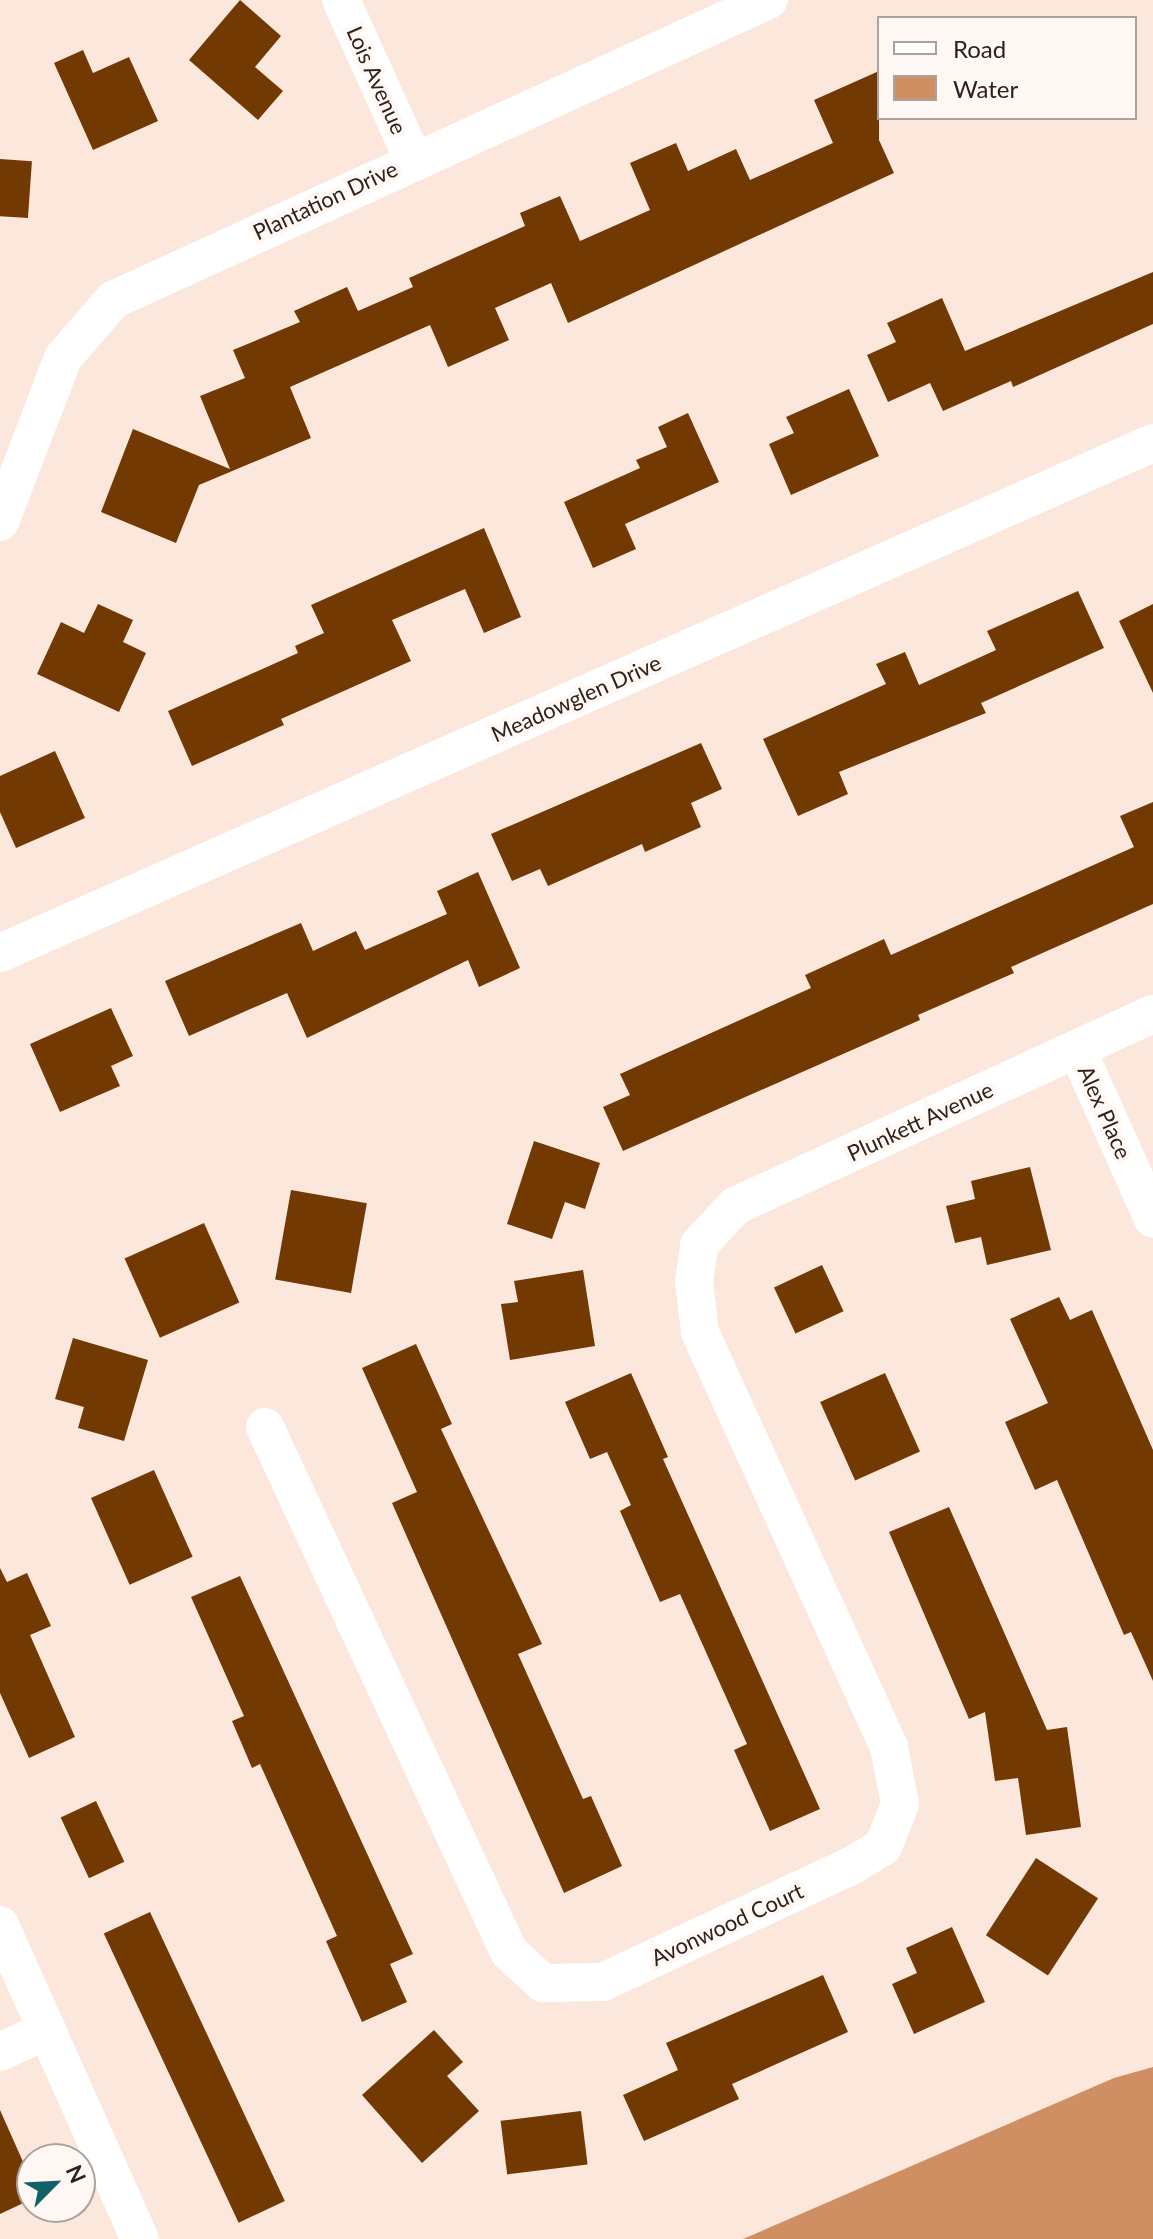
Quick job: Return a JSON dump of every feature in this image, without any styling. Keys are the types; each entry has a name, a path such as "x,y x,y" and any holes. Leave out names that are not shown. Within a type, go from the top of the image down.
{"street":[{"name":"Lois Avenue","path":"341,0 413,159"},
{"name":"Plantation Drive","path":"0,522 63,358 113,300 413,159 769,0"},
{"name":"Meadowglen Drive","path":"0,953 1153,443"},
{"name":"Plunkett Avenue","path":"699,1245 735,1206 1153,1014"},
{"name":"Alex Place","path":"1077,1049 1153,1219"},
{"name":"Avonwood Court","path":"265,1427 509,1952 543,1983 603,1982 851,1866 883,1847 900,1804 889,1747 700,1332 694,1282 699,1245"},
{"path":"0,1925 140,2239"},
{"path":"0,2052 47,2030"}],"water":[{"path":"1153,2067 1153,2239 743,2239 1114,2078"}],"building":[{"path":"240,0 281,36 255,67 283,91 258,120 189,60"},
{"path":"83,50 93,73 129,57 158,121 93,150 54,63"},
{"path":"877,72 879,140 894,173 568,323 551,283 495,308 509,340 448,367 430,325 290,387 311,438 199,485 176,543 101,512 133,429 230,469 200,396 245,378 233,350 300,322 294,311 347,287 358,311 413,287 409,278 525,226 520,213 560,196 580,241 650,210 630,163 676,143 688,171 736,149 750,180 833,143 814,100"},
{"path":"0,159 32,161 28,218 0,216"},
{"path":"1153,272 1153,324 1013,387 1011,381 943,411 930,383 888,402 867,355 896,342 887,323 942,298 965,351"},
{"path":"849,389 879,456 791,495 769,444 794,433 786,417"},
{"path":"688,413 719,482 625,524 636,549 593,568 564,502 640,468 636,460 667,447 658,427"},
{"path":"484,528 521,617 484,633 465,589 392,620 411,661 281,719 284,725 192,766 168,711 298,653 295,646 324,633 311,605"},
{"path":"1078,591 1104,648 981,703 986,713 839,772 848,794 798,816 763,739 886,684 876,664 905,652 919,685 996,650 987,631"},
{"path":"98,604 133,620 123,642 146,653 119,712 37,674 61,622 84,633"},
{"path":"1153,604 1153,693 1119,621"},
{"path":"701,743 722,789 691,803 701,827 645,852 642,844 548,886 540,869 512,881 491,834"},
{"path":"55,751 85,818 16,848 0,812 0,776"},
{"path":"1153,802 1153,904 1011,967 1014,973 918,1015 920,1020 623,1151 603,1107 630,1095 620,1074 811,988 805,975 884,939 891,955 1134,847 1120,816"},
{"path":"478,872 520,968 479,987 468,960 307,1038 287,993 189,1036 165,981 301,923 313,951 356,931 365,950 447,914 437,891"},
{"path":"111,1008 133,1056 111,1066 120,1086 60,1112 30,1044"},
{"path":"534,1141 600,1163 585,1209 565,1202 552,1239 507,1224"},
{"path":"1030,1167 1051,1250 987,1265 981,1237 955,1243 946,1206 975,1199 971,1181"},
{"path":"291,1190 367,1203 351,1293 275,1280"},
{"path":"204,1223 239,1302 160,1338 125,1258"},
{"path":"822,1265 844,1311 796,1334 774,1287"},
{"path":"583,1270 595,1346 510,1360 501,1304 518,1302 514,1281"},
{"path":"1059,1297 1070,1320 1092,1310 1153,1450 1153,1681 1131,1632 1124,1635 1057,1480 1035,1490 1005,1422 1048,1403 1010,1319"},
{"path":"73,1338 148,1360 124,1441 78,1428 84,1407 55,1399"},
{"path":"416,1344 452,1424 441,1429 542,1644 518,1654 583,1799 591,1796 622,1866 564,1893 392,1503 417,1492 362,1368"},
{"path":"631,1373 668,1457 663,1459 820,1809 770,1831 734,1750 747,1744 680,1594 660,1602 620,1511 631,1505 607,1452 590,1459 565,1402"},
{"path":"885,1373 920,1452 855,1480 820,1402"},
{"path":"154,1470 193,1557 130,1585 91,1498"},
{"path":"949,1507 1047,1730 1067,1727 1081,1827 1026,1835 1018,1778 995,1781 985,1712 969,1719 889,1532"},
{"path":"0,1568 7,1582 27,1573 51,1626 30,1635 75,1737 29,1758 0,1693"},
{"path":"240,1576 413,1954 390,1964 407,2002 362,2022 326,1941 337,1936 260,1764 252,1768 232,1721 244,1716 191,1597"},
{"path":"96,1801 124,1862 89,1878 61,1817"},
{"path":"1036,1858 1098,1898 1048,1975 986,1935"},
{"path":"150,1912 285,2201 239,2223 104,1934"},
{"path":"952,1927 985,2002 914,2034 892,1984 917,1973 906,1948"},
{"path":"823,1975 848,2032 732,2084 739,2099 644,2141 623,2095 678,2070 666,2043"},
{"path":"434,2030 463,2062 447,2076 479,2111 422,2163 362,2095"},
{"path":"0,2110 16,2146 16,2206 0,2214"},
{"path":"581,2111 588,2165 507,2174 501,2121"}]}
